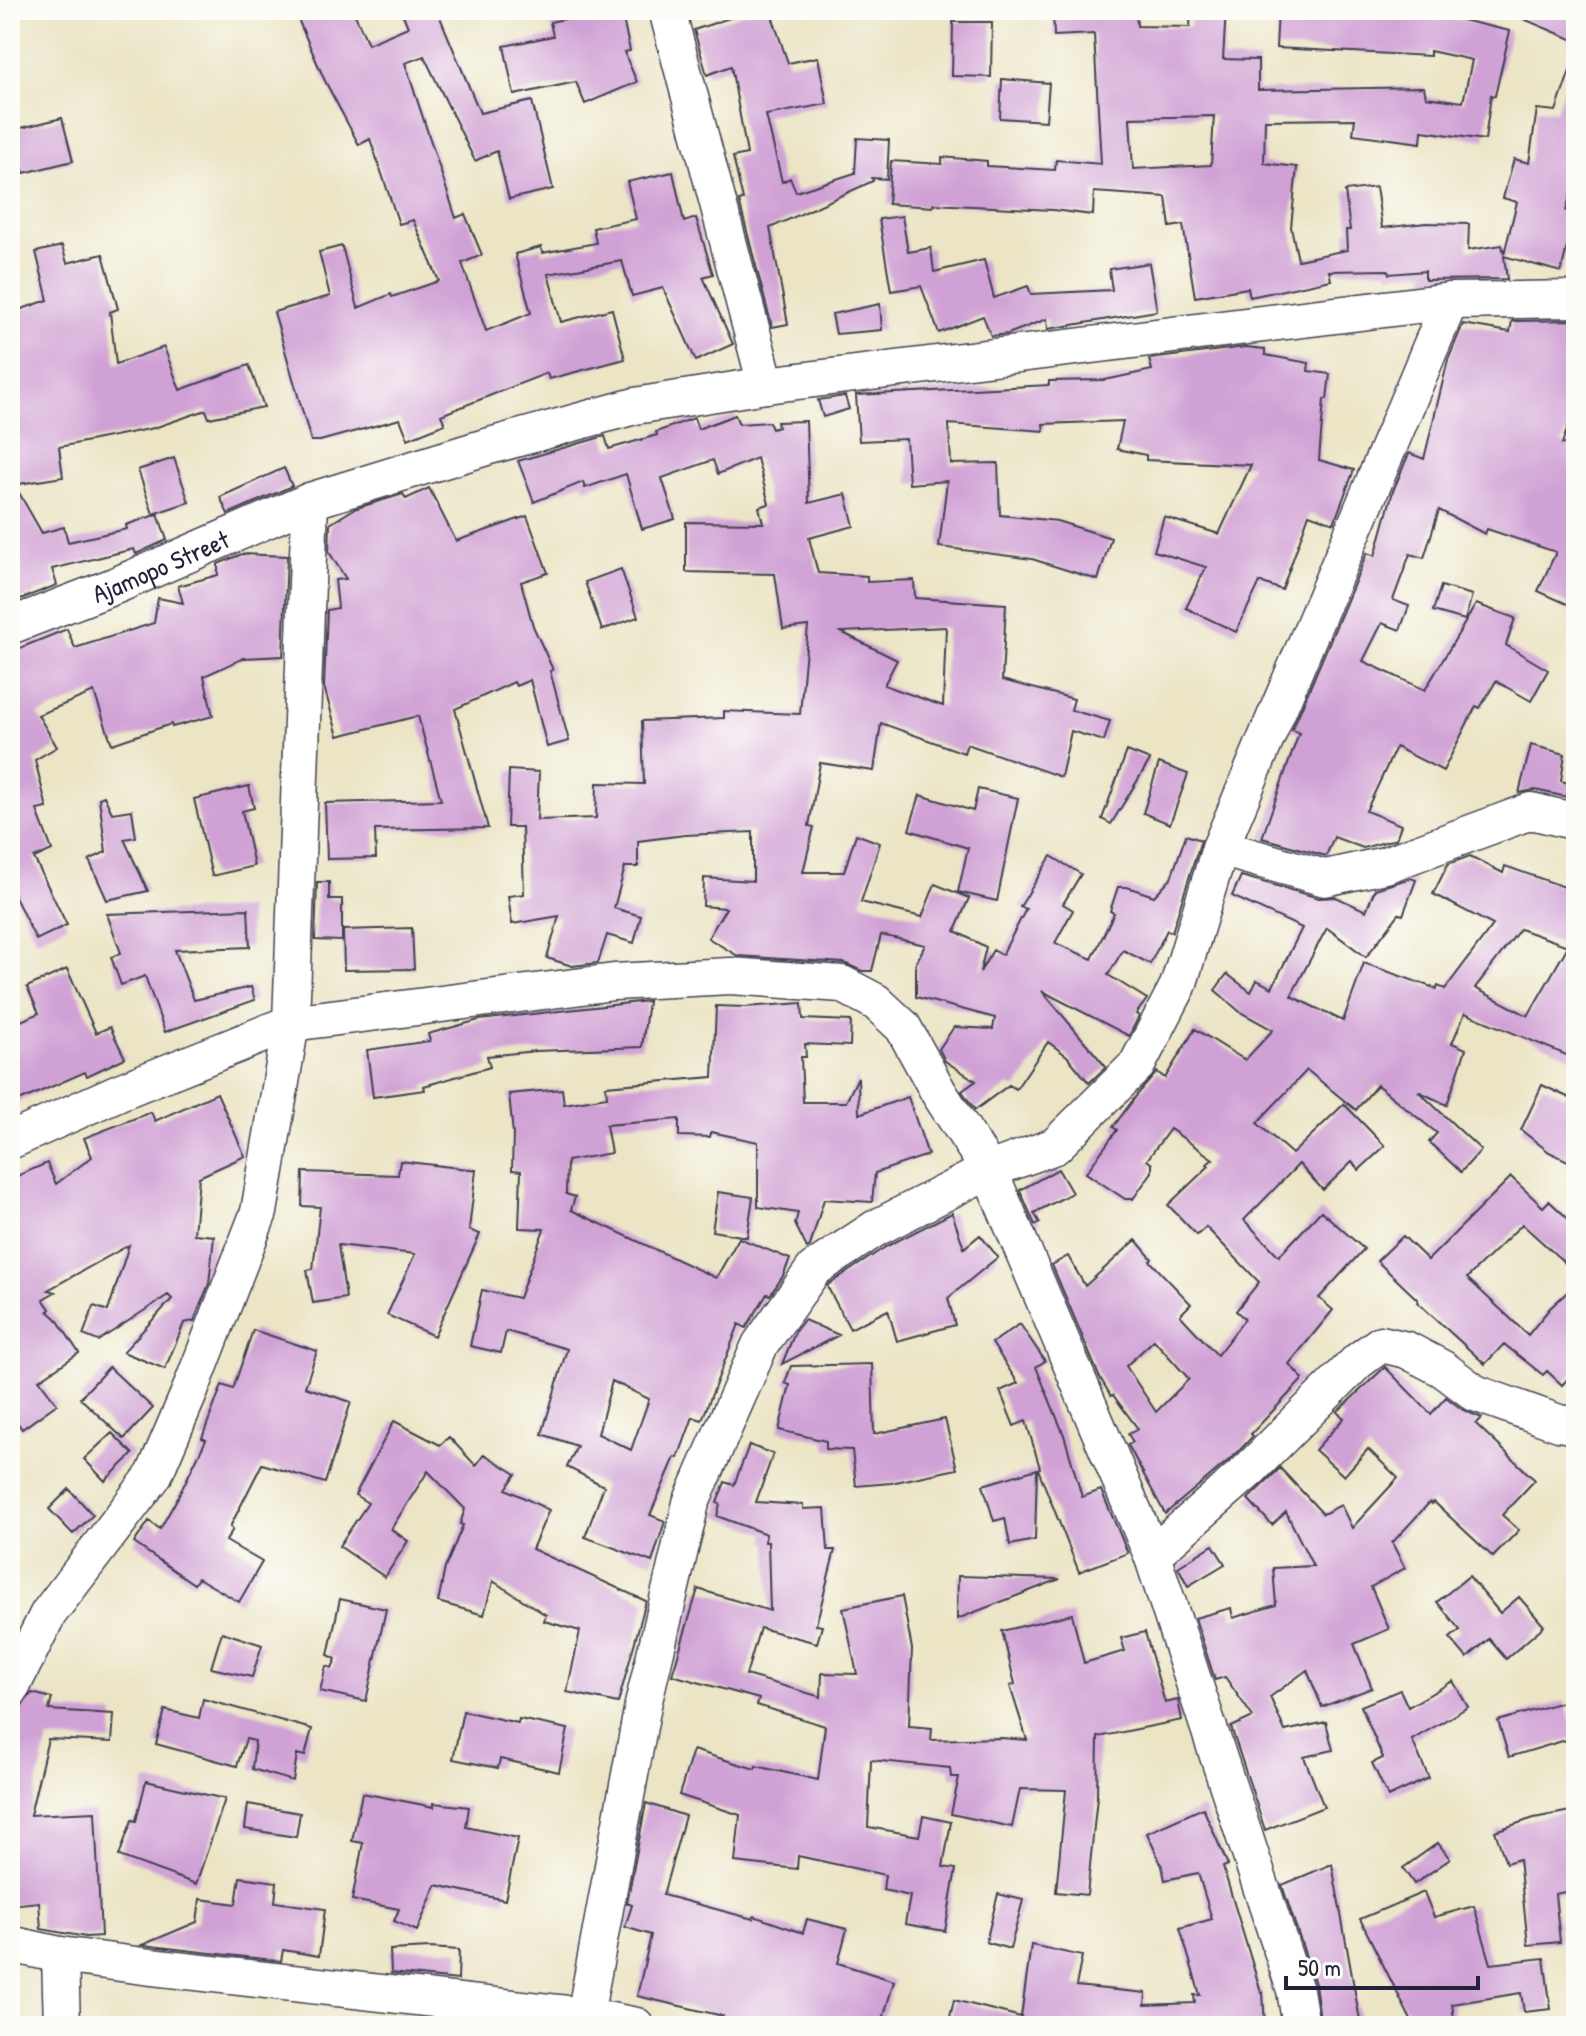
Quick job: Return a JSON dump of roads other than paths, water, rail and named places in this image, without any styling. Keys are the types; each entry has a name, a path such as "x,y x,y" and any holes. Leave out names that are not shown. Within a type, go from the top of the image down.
{"street":[{"path":"667,10 766,385"},
{"name":"Ajamopo Street","path":"10,626 117,585 310,501 486,447 635,406 766,385 1450,301 1576,299"},
{"path":"585,2016 643,1705 691,1503 760,1345 814,1269 876,1228 989,1170 1055,1146 1137,1065 1178,986 1220,848 1450,301"},
{"path":"10,1690 48,1614 154,1475 259,1212 291,1023 310,501"},
{"path":"1220,848 1325,878 1385,865 1531,811 1573,821 1576,818"},
{"path":"10,1141 119,1092 291,1023 614,982 730,976 842,984 876,1002 903,1027 939,1093 989,1170 1152,1555 1295,1990 1301,2026"},
{"path":"1152,1555 1250,1469 1358,1361 1381,1344 1407,1350 1443,1369 1475,1393 1559,1423 1576,1426"},
{"path":"10,1944 60,1955 585,2016 636,2026"},
{"path":"60,1955 62,2026"}]}
